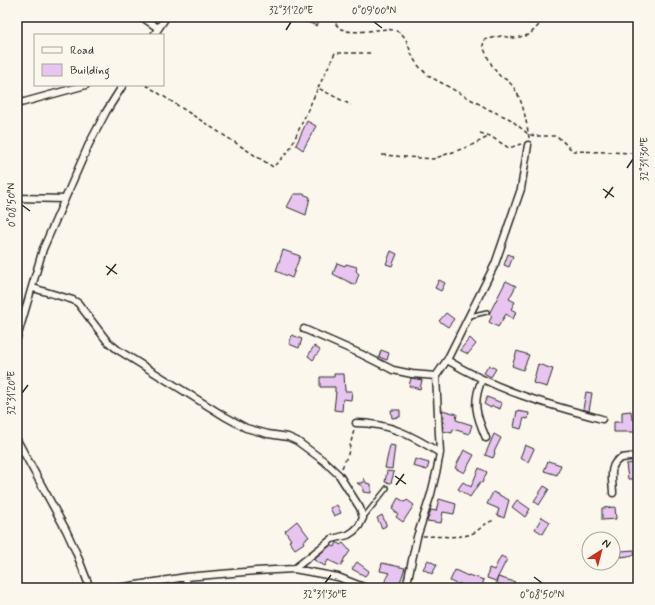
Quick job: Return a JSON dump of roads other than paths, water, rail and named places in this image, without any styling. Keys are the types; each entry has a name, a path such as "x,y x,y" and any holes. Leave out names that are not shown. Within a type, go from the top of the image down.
{"street":[{"path":"142,17 158,28"},
{"path":"155,34 166,17"},
{"path":"17,104 82,86"},
{"path":"18,335 43,249 64,199 103,118 122,86"},
{"path":"407,586 417,537 431,494 440,453 436,376 447,360 494,264 521,189 528,145"},
{"path":"17,198 64,199"},
{"path":"32,288 74,300 78,303 107,341 118,350 224,416 246,428 268,434 288,437 297,441 324,461 339,475 360,508 363,518 359,526 354,531 348,535 332,539 294,569"},
{"path":"304,329 393,370 436,376"},
{"path":"447,360 482,379 531,399 602,418"},
{"path":"482,379 477,391 476,406 477,417 486,438"},
{"path":"356,423 379,426 399,431 440,453"},
{"path":"17,440 66,530 90,588"},
{"path":"613,494 612,469 614,464 621,459 638,456"},
{"path":"118,588 186,577 249,571 294,569 338,577 366,588"},
{"path":"186,577 187,588"}],"lane":[{"path":"468,316 487,312"},
{"path":"363,518 387,488"}]}
